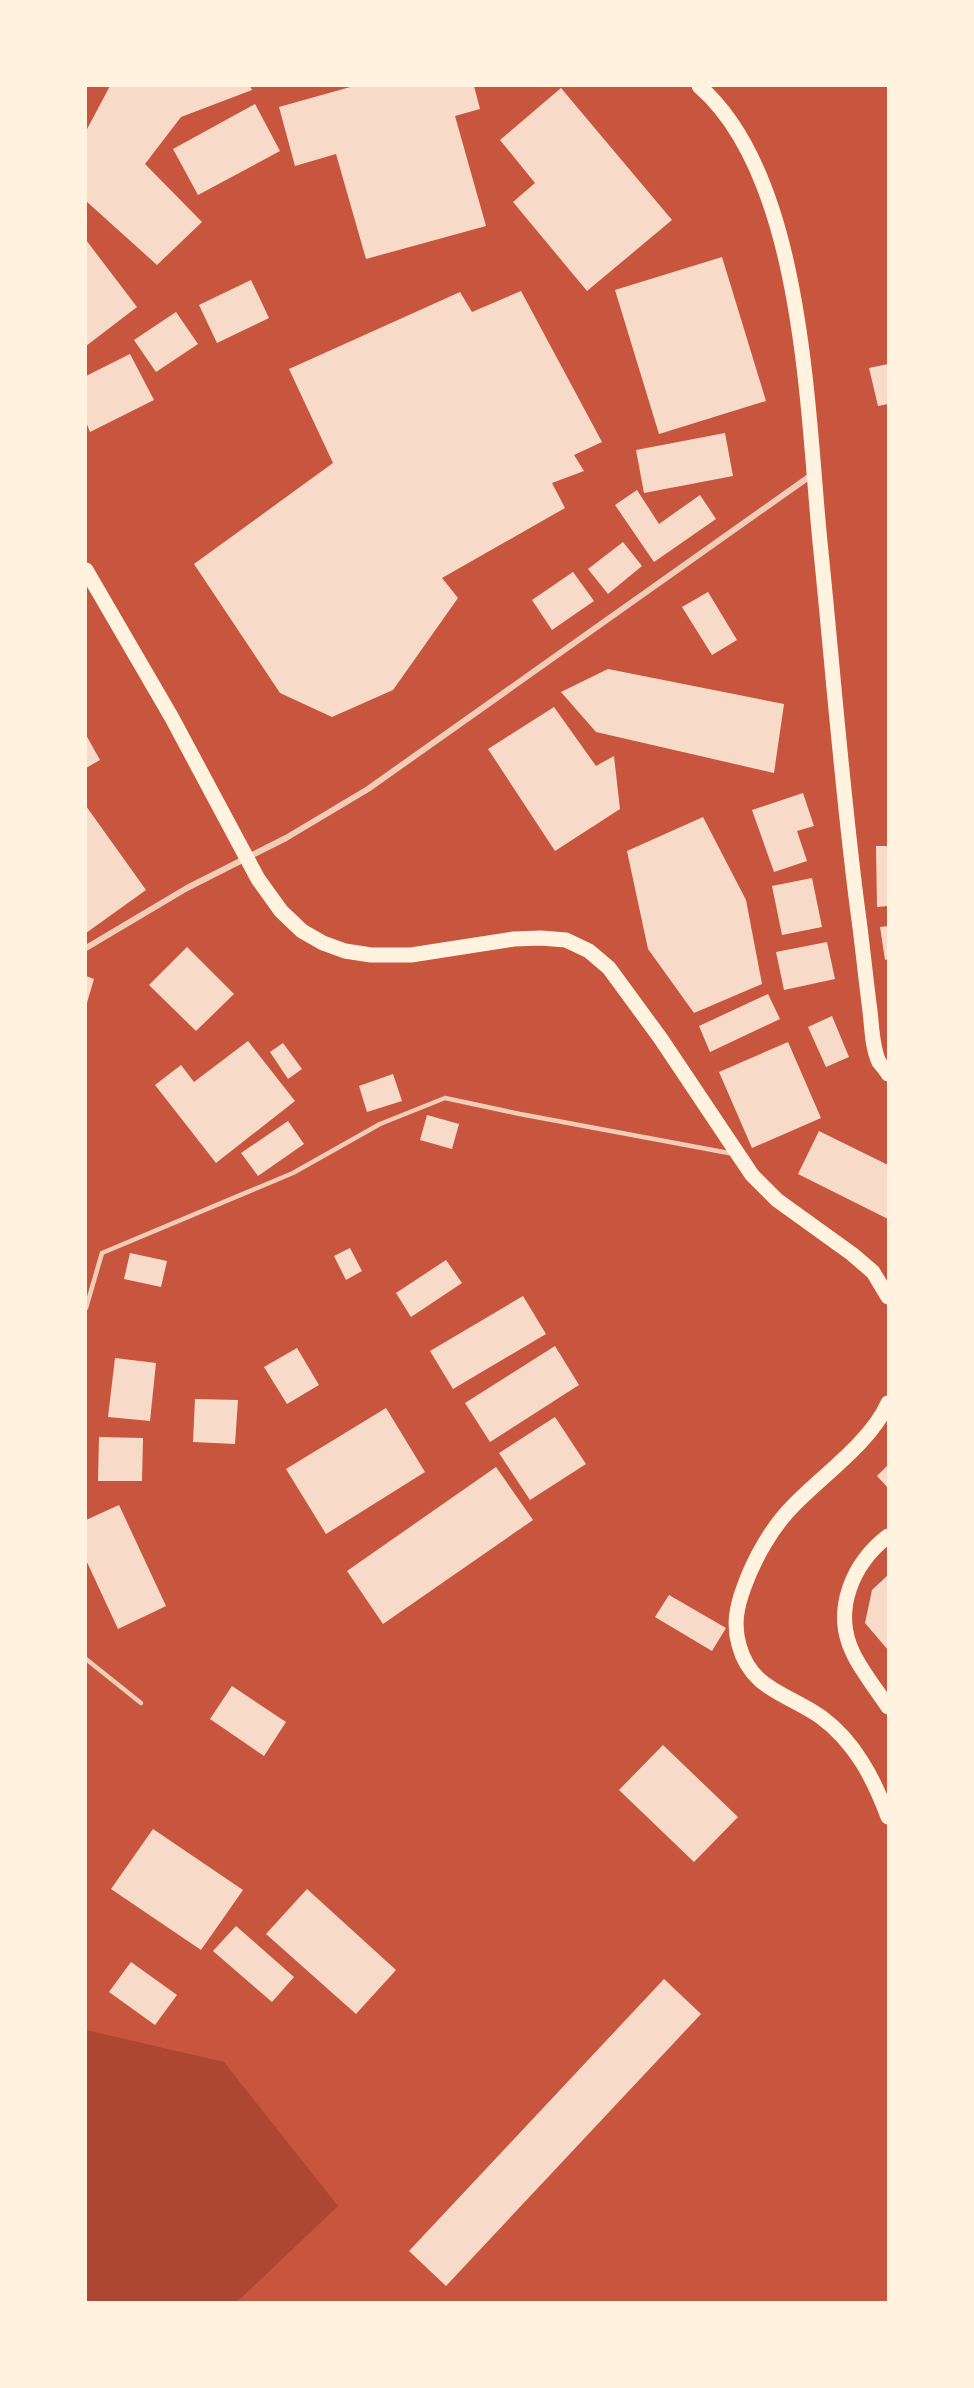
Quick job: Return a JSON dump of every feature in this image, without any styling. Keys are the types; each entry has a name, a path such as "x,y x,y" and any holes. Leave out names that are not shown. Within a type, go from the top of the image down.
{"main road":[{"path":"699,86 714,98 744,143 766,193 780,236 798,322 843,796 873,1041 880,1062 888,1074"},
{"path":"86,570 172,718 247,859 281,911 302,931 323,943 345,951 371,955 411,955 514,939 541,938 566,940 589,951 609,968 661,1039 752,1175 777,1200 873,1272 888,1297"},
{"path":"888,1403 884,1413 866,1436 790,1508 768,1540 749,1573 737,1607 736,1634 744,1661 760,1682 821,1718 846,1741 866,1766 888,1817"},
{"path":"888,1536 878,1544 856,1571 844,1602 845,1630 853,1653 888,1707"}],"street":[{"path":"86,948 188,888 247,859 368,789 813,474"}],"lane":[{"path":"86,1308 102,1253 293,1173 380,1124 445,1098 736,1154"},
{"path":"86,1659 141,1703"}],"shaded area":[{"path":"86,2030 224,2062 338,2206 237,2302 86,2302"}],"building":[{"path":"110,86 250,86 252,90 181,117 145,164 202,222 157,265 86,201 86,131"},
{"path":"354,86 474,86 480,109 455,116 486,226 366,259 336,154 295,166 279,107"},
{"path":"561,88 672,220 587,291 513,202 535,183 500,140"},
{"path":"255,104 280,151 198,195 173,149"},
{"path":"86,240 137,307 86,346"},
{"path":"722,257 766,401 659,434 615,290"},
{"path":"251,280 269,318 217,343 199,305"},
{"path":"521,291 602,442 574,455 584,471 552,483 565,508 442,578 458,598 393,690 332,717 280,693 194,564 333,463 289,369 460,292 472,312"},
{"path":"176,312 198,344 156,372 134,340"},
{"path":"130,354 154,400 90,432 86,422 86,376"},
{"path":"888,364 888,404 878,406 869,368"},
{"path":"725,433 733,476 644,493 636,450"},
{"path":"637,490 659,524 700,495 716,519 654,562 615,505"},
{"path":"623,542 642,566 608,594 588,569"},
{"path":"573,572 594,601 552,630 532,600"},
{"path":"708,592 737,640 712,655 682,607"},
{"path":"608,669 784,704 774,773 596,732 561,692"},
{"path":"554,707 596,766 614,756 620,809 555,851 488,749"},
{"path":"86,735 100,760 86,768"},
{"path":"803,793 814,826 797,831 807,861 774,872 752,810"},
{"path":"86,806 146,890 86,933"},
{"path":"703,817 746,900 762,984 694,1013 648,949 627,851"},
{"path":"876,846 888,846 888,906 877,907"},
{"path":"812,878 822,927 782,935 772,886"},
{"path":"888,926 888,959 885,960 880,927"},
{"path":"827,942 835,979 784,990 776,952"},
{"path":"187,947 234,994 196,1031 149,985"},
{"path":"86,976 94,979 86,1006"},
{"path":"768,994 780,1019 710,1052 699,1026"},
{"path":"832,1016 849,1057 826,1067 808,1027"},
{"path":"248,1041 295,1101 216,1163 155,1085 181,1065 194,1082"},
{"path":"788,1042 821,1118 752,1148 719,1072"},
{"path":"283,1043 302,1069 288,1079 270,1052"},
{"path":"393,1074 402,1101 367,1112 359,1086"},
{"path":"427,1115 459,1124 452,1149 420,1140"},
{"path":"288,1121 304,1144 258,1176 241,1153"},
{"path":"819,1131 888,1165 888,1219 798,1174"},
{"path":"350,1248 362,1271 346,1280 334,1256"},
{"path":"130,1253 167,1261 161,1287 124,1279"},
{"path":"446,1260 462,1283 411,1317 396,1293"},
{"path":"523,1296 546,1334 453,1389 430,1351"},
{"path":"555,1346 579,1385 490,1442 465,1403"},
{"path":"297,1348 319,1385 287,1404 264,1367"},
{"path":"115,1358 156,1363 150,1421 108,1417"},
{"path":"195,1399 238,1400 235,1444 193,1442"},
{"path":"386,1408 425,1472 326,1534 286,1469"},
{"path":"555,1417 586,1464 530,1500 499,1453"},
{"path":"99,1437 143,1438 142,1481 98,1481"},
{"path":"888,1465 888,1488 877,1476"},
{"path":"496,1467 533,1520 383,1624 347,1571"},
{"path":"119,1505 166,1606 118,1629 86,1560 86,1520"},
{"path":"888,1575 888,1650 865,1623 872,1590"},
{"path":"669,1595 726,1628 712,1651 655,1617"},
{"path":"232,1686 286,1722 264,1756 210,1719"},
{"path":"663,1745 738,1817 694,1862 619,1790"},
{"path":"153,1829 243,1890 201,1950 111,1889"},
{"path":"307,1889 396,1970 356,2014 266,1934"},
{"path":"236,1926 294,1977 272,2002 213,1951"},
{"path":"131,1962 177,1995 155,2025 109,1992"},
{"path":"664,1979 701,2014 446,2286 409,2251"}]}
